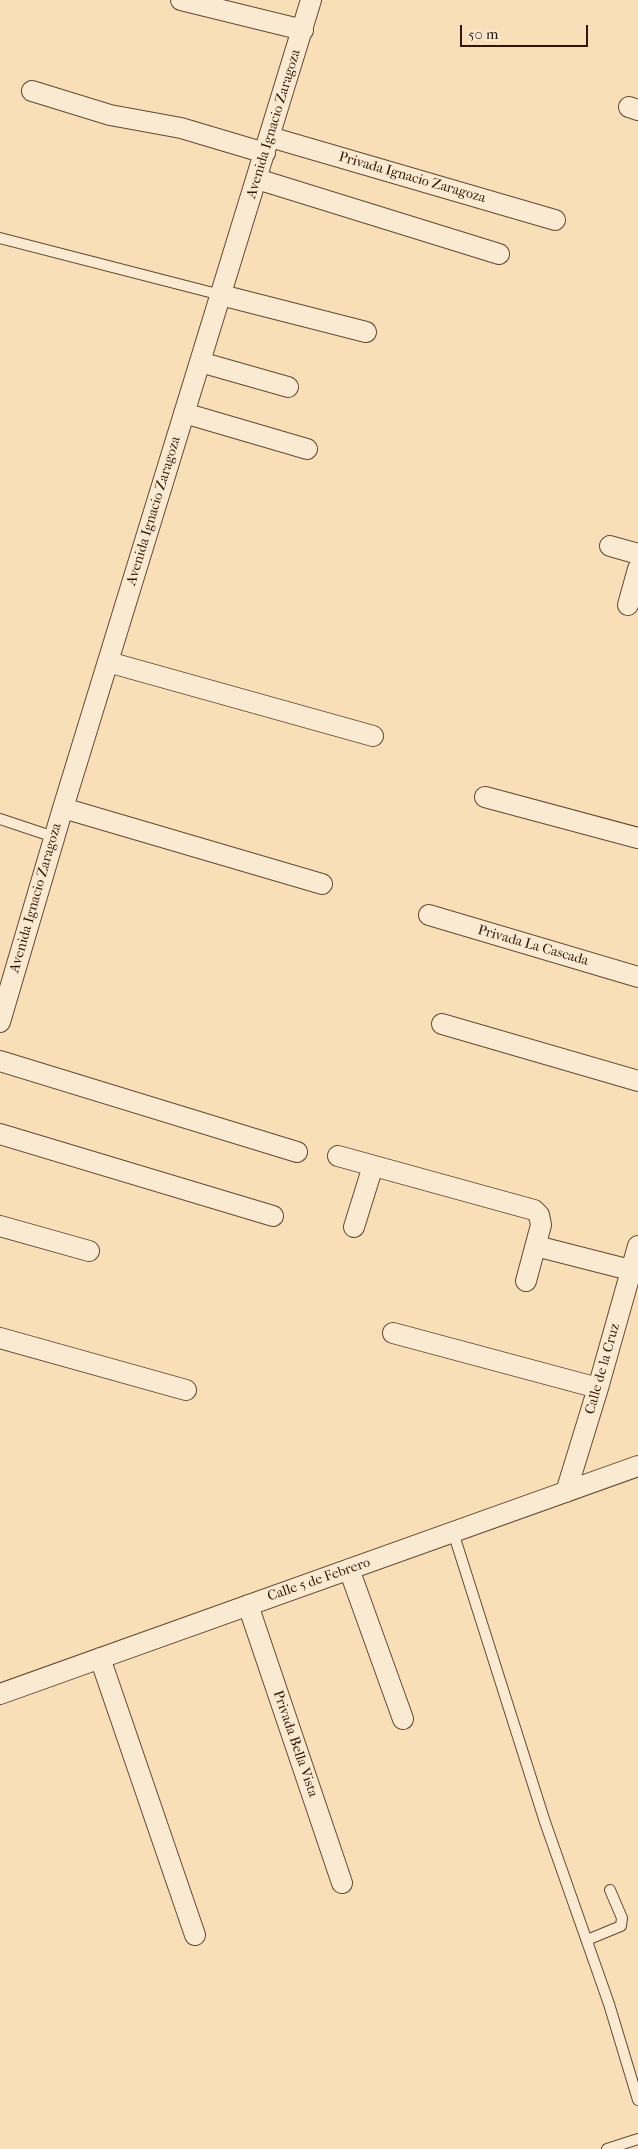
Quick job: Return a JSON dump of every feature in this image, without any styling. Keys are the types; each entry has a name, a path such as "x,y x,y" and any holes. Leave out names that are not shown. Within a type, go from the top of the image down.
{"street":[{"path":"181,0 302,30"},
{"name":"Avenida Ignacio Zaragoza","path":"0,1022 54,837 222,295 311,0"},
{"name":"Privada Ignacio Zaragoza","path":"32,91 110,115 268,145 555,220"},
{"path":"257,179 499,254"},
{"path":"222,295 366,332"},
{"path":"200,362 288,387"},
{"path":"184,413 307,449"},
{"path":"610,546 638,554"},
{"path":"628,605 638,569"},
{"path":"108,662 373,736"},
{"path":"485,797 638,838"},
{"path":"63,808 322,884"},
{"name":"Privada La Cascada","path":"429,915 638,977"},
{"path":"442,1024 638,1081"},
{"path":"0,1061 297,1152"},
{"path":"0,1134 274,1216"},
{"path":"338,1156 534,1210 541,1220 526,1280"},
{"path":"354,1227 373,1166"},
{"path":"0,1226 89,1251"},
{"path":"536,1246 630,1270"},
{"name":"Calle de la Cruz","path":"566,1492 638,1246"},
{"path":"393,1333 598,1388"},
{"path":"0,1338 186,1390"},
{"name":"Calle 5 de Febrero","path":"0,1694 638,1466"},
{"path":"349,1569 403,1719"},
{"name":"Privada Bella Vista","path":"248,1605 342,1883"},
{"path":"100,1658 195,1935"}],"lane":[{"path":"0,238 222,295"},
{"path":"0,819 54,837"},
{"path":"453,1532 545,1822 587,1940 638,2100"},
{"path":"587,1940 622,1926 622,1918 610,1890"},
{"path":"607,2149 638,2139"}]}
